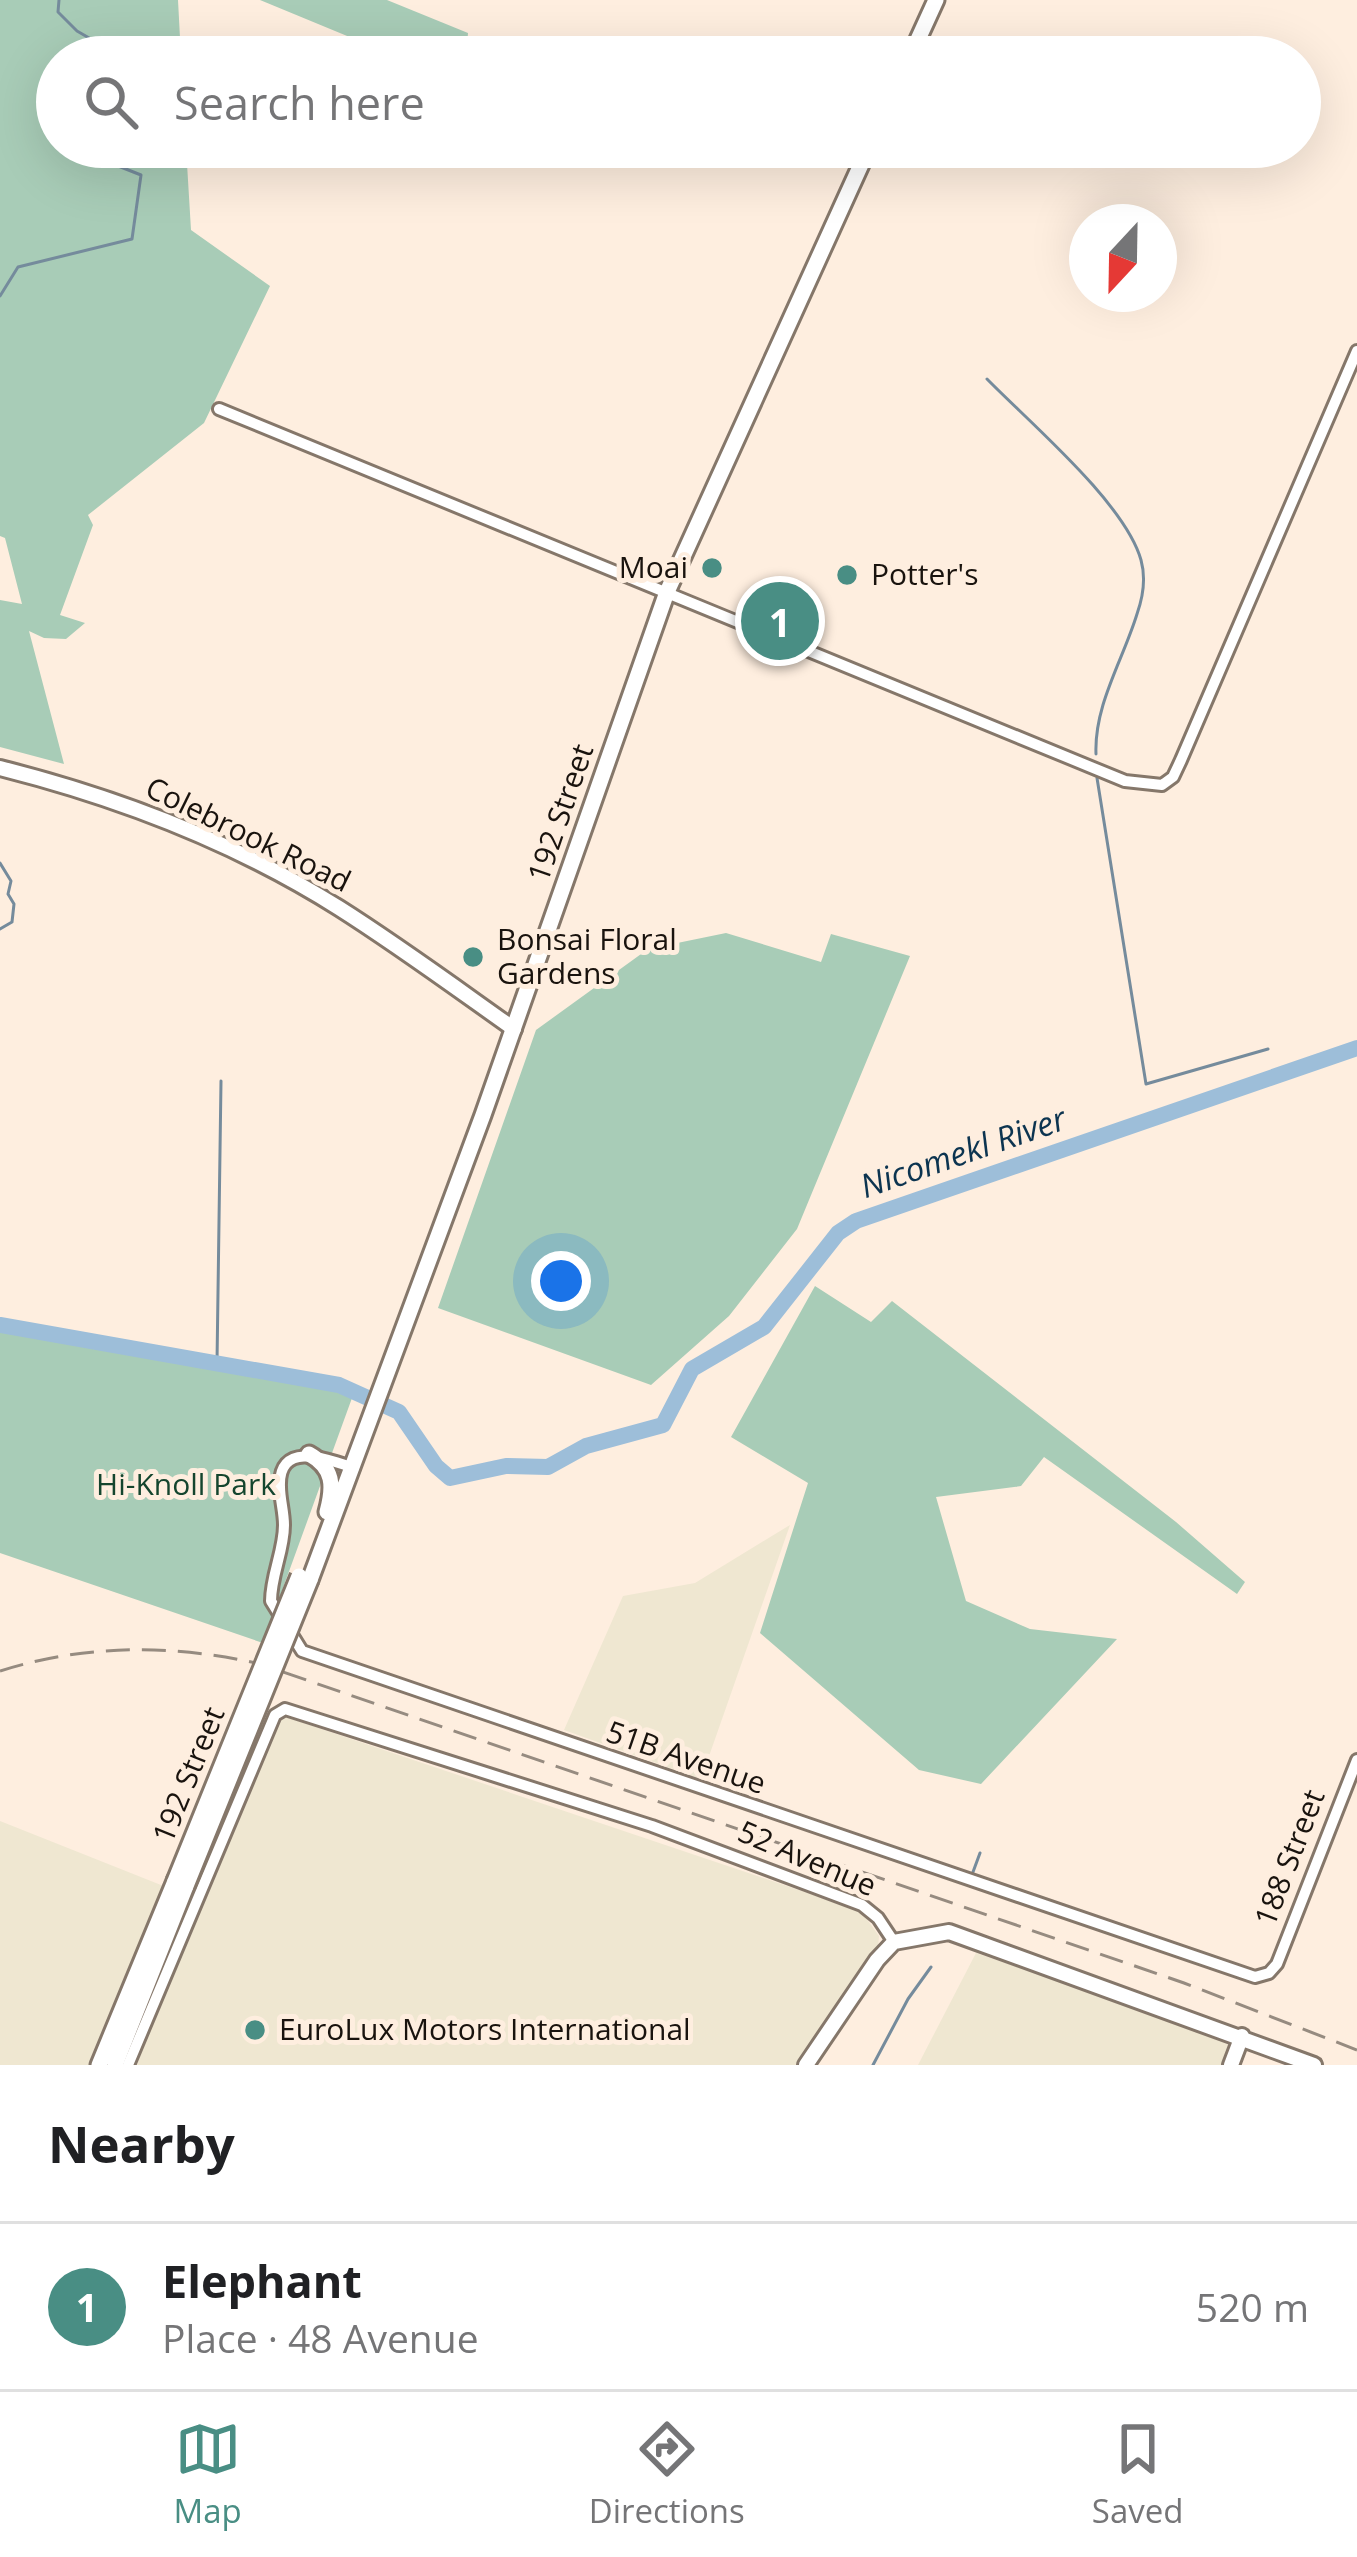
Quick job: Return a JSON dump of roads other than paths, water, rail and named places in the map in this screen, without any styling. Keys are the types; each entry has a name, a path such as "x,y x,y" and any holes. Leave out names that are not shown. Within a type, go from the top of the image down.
{"main road":[{"path":"920,36 936,0"},
{"name":"192 Street","path":"107,2065 364,1444 667,592 859,168"},
{"path":"309,1454 332,1477 332,1495 314,1550"},
{"name":"192 Street","path":"305,1578 336,1510"},
{"name":"192 Street","path":"107,2065 117,2035 114,2021 180,1884"}],"street":[{"path":"219,409 1125,781 1162,785 1173,777 1181,760 1357,351"},
{"name":"Colebrook Road","path":"0,768 109,799 274,872 338,907 514,1029"},
{"path":"309,1454 354,1468"},
{"name":"51B Avenue","path":"309,1454 291,1459 279,1482 284,1529 271,1594 280,1620 302,1652 1256,1977 1269,1973"},
{"name":"52 Avenue","path":"128,2065 275,1715 285,1709 652,1826 862,1905 894,1942"},
{"name":"188 Street","path":"1269,1973 1282,1952 1357,1760"},
{"path":"806,2065 894,1942 949,1931 1313,2065"},
{"path":"1231,2065 1242,2036"}],"waterway":[{"path":"59,0 58,12 86,36"},
{"path":"0,296 18,267 132,239 141,175 123,168"},
{"path":"987,379 1097,489 1132,538 1141,560 1141,601 1104,700 1096,754"},
{"path":"1097,778 1146,1084 1268,1049"},
{"path":"0,863 11,881 8,894 14,904 12,922 0,929"},
{"name":"Nicomekl River","path":"0,1325 339,1385 399,1412 436,1466 450,1478 506,1466 548,1467 586,1446 663,1425 692,1369 764,1327 838,1233 856,1221 1357,1048"},
{"path":"217,1363 221,1081"},
{"path":"973,1872 980,1853"},
{"path":"873,2065 931,1967"}],"railway":[{"path":"0,1671 64,1656 129,1650 195,1653 260,1664 1184,1983 1357,2050"}],"place":[{"name":"Moai","path":"712,568"},
{"name":"Potter's","path":"847,575"},
{"name":"Elephant","path":"780,621"},
{"name":"Bonsai Floral Gardens","path":"473,957"},
{"name":"EuroLux Motors International","path":"255,2030"}],"park label":[{"name":"Hi-Knoll Park","path":"186,1485"}]}
